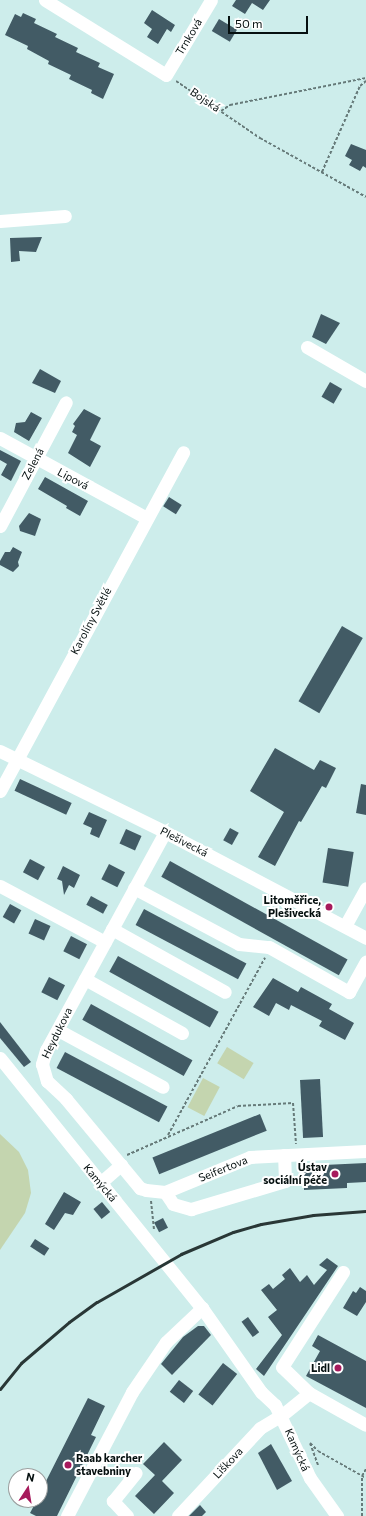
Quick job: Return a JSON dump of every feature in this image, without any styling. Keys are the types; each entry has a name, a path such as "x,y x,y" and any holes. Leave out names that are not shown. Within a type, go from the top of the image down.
{"street":[{"path":"45,0 166,75"},
{"name":"Trnková","path":"166,75 211,0"},
{"path":"0,221 65,216"},
{"path":"307,347 366,381"},
{"name":"Zelená","path":"0,526 66,402"},
{"name":"Lipová","path":"0,438 36,459 147,518"},
{"name":"Karolíny Světlé","path":"0,791 183,452"},
{"name":"Plešivecká","path":"0,751 165,832 366,938"},
{"name":"Heydukova","path":"119,1163 66,1099 47,1081 42,1064 44,1056 165,832"},
{"path":"0,886 105,942"},
{"path":"134,888 239,944 269,947 349,992 366,961"},
{"path":"345,926 366,888"},
{"path":"112,929 225,992"},
{"path":"85,979 182,1033"},
{"path":"58,1030 163,1087"},
{"name":"Kamýcká","path":"0,1058 202,1308 261,1392 282,1415 310,1478 337,1516"},
{"name":"Seifertova","path":"159,1192 248,1158 366,1151"},
{"path":"100,1183 119,1163 140,1188 159,1192 173,1204 191,1209 285,1181 290,1155"},
{"path":"343,1272 282,1367 309,1392 366,1425"},
{"path":"67,1516 132,1392 166,1342 202,1308"},
{"name":"Liškova","path":"178,1516 260,1428 282,1415 309,1392"},
{"path":"127,1516 113,1501 136,1473"}],"path":[{"name":"Bojská","path":"166,75 260,138 366,197"},
{"path":"221,111 230,105 366,78"},
{"path":"322,172 360,86 366,81"},
{"path":"167,1136 268,952"},
{"path":"119,1163 167,1136 238,1106 293,1103 290,1155"},
{"path":"155,1231 150,1206 159,1192"},
{"path":"318,1472 317,1460 310,1443 318,1451 366,1478"},
{"path":"362,1516 362,1476 366,1469"}],"green space":[{"path":"227,1047 254,1063 244,1079 217,1063"},
{"path":"203,1078 220,1087 204,1116 188,1107"},
{"path":"0,1134 19,1152 28,1170 31,1193 25,1213 0,1250"}],"building":[{"path":"236,0 270,0 263,10 252,3 245,14 232,6"},
{"path":"152,10 175,25 171,32 167,29 158,44 147,37 152,29 144,23"},
{"path":"23,13 36,19 34,23 57,34 55,37 78,48 76,52 100,63 98,67 114,74 103,99 91,93 92,90 69,79 71,75 48,64 49,61 27,49 28,46 5,35 15,14 21,17"},
{"path":"219,19 237,30 230,42 212,31"},
{"path":"351,144 366,150 366,168 363,166 360,171 349,165 352,160 345,156"},
{"path":"42,237 36,252 19,251 20,261 11,262 10,238"},
{"path":"321,314 340,323 326,344 312,337"},
{"path":"40,369 61,381 55,393 32,383"},
{"path":"330,382 342,389 334,404 322,397"},
{"path":"84,409 101,418 90,440 101,446 90,467 68,453 77,435 72,432 75,426 73,424"},
{"path":"31,412 42,418 29,441 14,432 16,423 25,422"},
{"path":"0,450 21,461 11,481 1,475 7,464 0,460"},
{"path":"45,477 88,501 80,516 66,508 67,506 38,489"},
{"path":"169,497 182,505 176,514 163,506"},
{"path":"29,513 41,519 35,536 20,531 19,526"},
{"path":"13,547 22,552 18,562 19,566 13,572 0,565 0,561 5,552 10,552"},
{"path":"342,626 363,638 319,713 298,701"},
{"path":"275,748 314,770 320,760 336,768 326,788 322,786 301,822 299,821 275,866 258,857 284,812 250,791"},
{"path":"20,779 72,803 66,815 15,791"},
{"path":"361,784 366,785 366,815 356,813"},
{"path":"89,812 107,820 99,838 90,834 92,828 83,824"},
{"path":"230,828 239,833 232,845 223,840"},
{"path":"126,829 142,836 135,851 119,844"},
{"path":"328,848 354,852 348,887 323,883"},
{"path":"30,859 45,867 38,880 23,872"},
{"path":"170,861 348,959 339,975 161,877"},
{"path":"109,864 125,872 117,887 101,879"},
{"path":"63,866 80,875 74,888 69,885 64,895 62,881 57,879"},
{"path":"91,896 108,905 103,914 86,905"},
{"path":"10,904 21,910 14,923 3,917"},
{"path":"144,909 246,963 238,979 136,925"},
{"path":"35,919 51,926 44,941 28,934"},
{"path":"71,936 87,944 79,959 63,951"},
{"path":"118,956 219,1012 210,1027 109,972"},
{"path":"49,977 65,985 57,1000 41,992"},
{"path":"273,978 298,992 301,987 332,1004 329,1009 354,1023 345,1040 319,1026 322,1021 291,1005 289,1010 276,1003 269,1016 253,1007"},
{"path":"91,1004 192,1060 184,1076 82,1020"},
{"path":"0,1022 31,1062 24,1067 0,1038"},
{"path":"65,1052 167,1106 159,1122 57,1068"},
{"path":"320,1079 323,1137 303,1138 300,1080"},
{"path":"260,1114 267,1131 159,1174 152,1157"},
{"name":"Ústav sociální péče","path":"366,1163 366,1182 347,1183 347,1188 304,1190 303,1166"},
{"path":"64,1192 81,1202 73,1215 65,1213 54,1230 45,1224"},
{"path":"102,1202 110,1212 102,1219 93,1209"},
{"path":"163,1218 168,1228 159,1232 154,1223"},
{"path":"35,1239 49,1248 44,1256 30,1247"},
{"path":"327,1258 338,1266 264,1376 256,1369 282,1335 268,1317 277,1310 261,1290 269,1284 273,1289 285,1279 282,1275 290,1268 300,1282 307,1275 314,1285 327,1270 319,1265"},
{"path":"360,1287 366,1291 366,1302 357,1316 343,1308 353,1291 356,1293"},
{"path":"248,1317 259,1332 253,1337 242,1322"},
{"path":"198,1326 204,1326 211,1335 172,1375 161,1364 183,1337"},
{"name":"Lidl","path":"318,1335 366,1361 366,1408 306,1376 320,1351 312,1346"},
{"path":"223,1363 237,1374 213,1406 198,1395"},
{"path":"179,1380 193,1391 184,1403 170,1392"},
{"name":"Raab karcher stavebniny","path":"88,1398 105,1406 91,1435 96,1437 57,1516 36,1516 30,1513 33,1508 48,1508 48,1477"},
{"path":"164,1442 182,1460 162,1481 174,1493 154,1514 135,1496 155,1475 143,1464"},
{"path":"271,1444 292,1481 277,1490 258,1453"},
{"path":"200,1505 206,1512 202,1516 189,1516"}],"railway":[{"path":"0,1389 21,1363 69,1322 97,1302 181,1254 233,1232 261,1224 313,1215 366,1211"}],"place":[{"name":"Litoměřice, Plešivecká","path":"329,907"},
{"name":"Ústav sociální péče","path":"335,1174"},
{"name":"Lidl","path":"338,1368"},
{"name":"Raab karcher stavebniny","path":"68,1465"}]}
